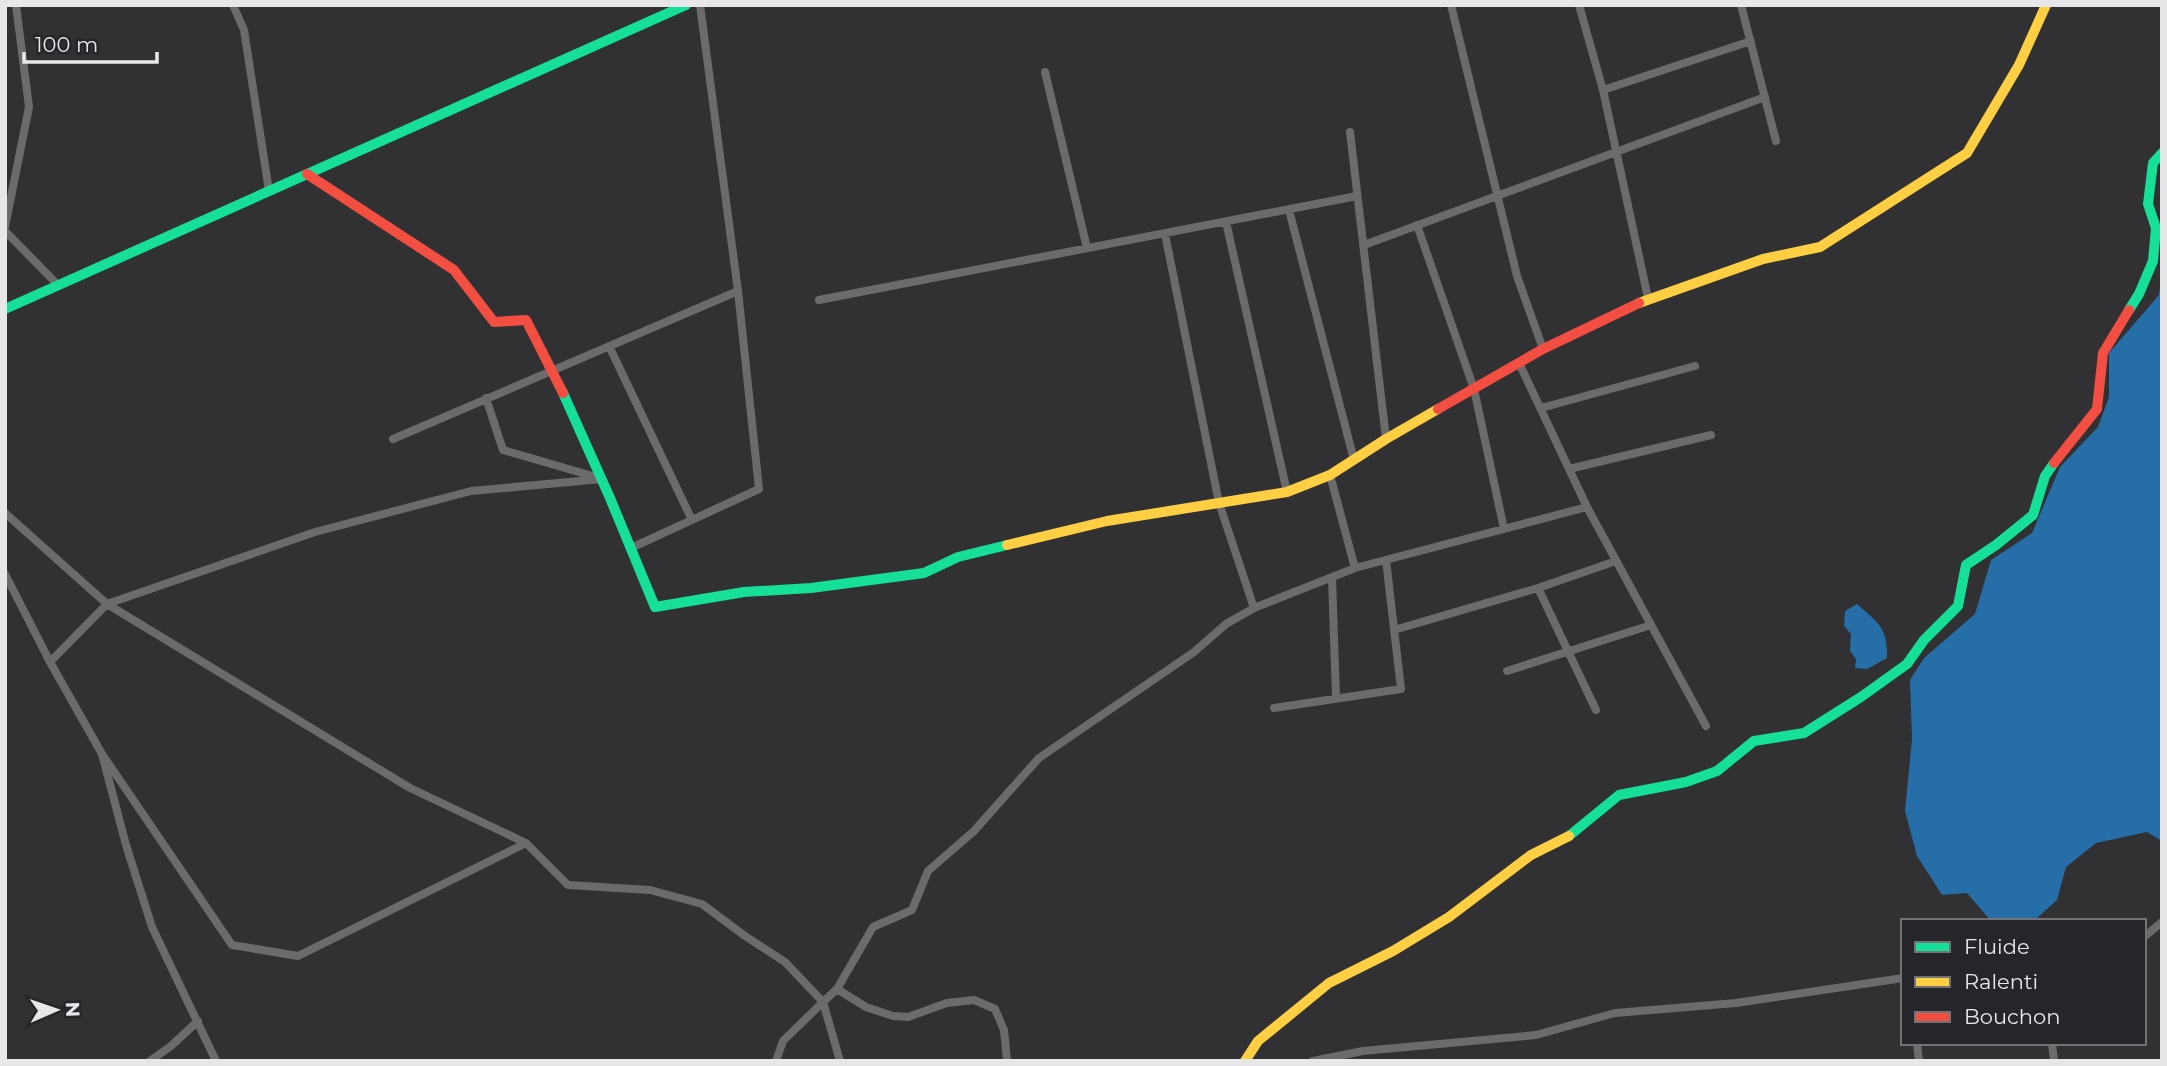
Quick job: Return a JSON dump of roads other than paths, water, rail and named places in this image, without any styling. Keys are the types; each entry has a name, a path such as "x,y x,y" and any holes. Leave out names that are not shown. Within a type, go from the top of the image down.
{"street":[{"path":"16,5 29,107 5,229 58,285"},
{"path":"233,5 244,30 269,191"},
{"path":"5,309 687,5"},
{"path":"631,548 759,488 738,290 700,5"},
{"path":"1457,5 1452,6 1517,276 1543,349"},
{"path":"1579,5 1603,90 1648,298"},
{"path":"1741,5 1776,141"},
{"path":"307,174 454,270 494,322 526,320 602,479 655,607 744,592 811,588 924,573 958,557 1107,521 1287,492 1330,475 1386,439 1543,349 1648,298 1763,259 1820,247 1967,153 2019,65 2046,5"},
{"path":"1603,90 1751,41"},
{"path":"1045,72 1087,248"},
{"path":"1364,245 1765,97"},
{"path":"1350,132 1386,439"},
{"path":"1245,1061 1258,1041 1329,983 1393,951 1448,916 1531,855 1572,834 1619,795 1686,782 1717,771 1754,741 1804,733 1907,664 1924,640 1958,606 1966,565 2033,516 2045,476 2097,409 2103,353 2139,294 2153,261 2156,228 2148,204 2153,163 2162,153"},
{"path":"819,300 1357,197"},
{"path":"1289,209 1354,460"},
{"path":"1226,222 1287,492"},
{"path":"1417,225 1474,390 1504,529"},
{"path":"1165,233 1219,503 1254,608"},
{"path":"393,439 738,290"},
{"path":"609,346 692,520"},
{"path":"1520,363 1587,507 1706,726"},
{"path":"1541,408 1695,366"},
{"path":"486,398 503,450 602,479"},
{"path":"1569,469 1712,435"},
{"path":"1330,475 1355,568"},
{"path":"50,662 107,604 315,532 471,491 602,479"},
{"path":"776,1061 783,1041 837,989 873,927 912,910 928,871 974,831 1040,758 1194,652 1226,624 1254,608 1355,568 1587,507"},
{"path":"5,513 107,604 410,788 526,843 568,885 650,890 702,904 785,962 823,1002 840,1061"},
{"path":"1274,708 1401,689 1386,560"},
{"path":"1394,630 1538,588 1616,561"},
{"path":"5,574 50,662 102,754 232,945 298,956 526,843"},
{"path":"1332,577 1336,698"},
{"path":"1538,588 1596,710"},
{"path":"1507,671 1651,625"},
{"path":"102,754 152,928 216,1061"},
{"path":"2146,935 2162,922"},
{"path":"1313,1061 1363,1051 1536,1035 1615,1013 1736,1003 1901,978"},
{"path":"837,989 866,1007 908,1017 947,1003 974,1000 995,1009 1004,1030 1007,1061"},
{"path":"150,1061 198,1021"},
{"path":"164,1061 171,1046"}],"water":[{"path":"2162,269 2162,841 2147,832 2096,843 2066,867 2057,900 2036,919 1989,919 1967,893 1942,895 1917,856 1905,811 1912,739 1910,680 1924,658 1975,614 1991,560 2032,533 2060,467 2098,427 2109,397 2109,353 2159,295"},
{"path":"1857,604 1876,621 1886,639 1887,658 1867,669 1855,668 1856,659 1850,651 1851,634 1844,626 1845,611"}]}
